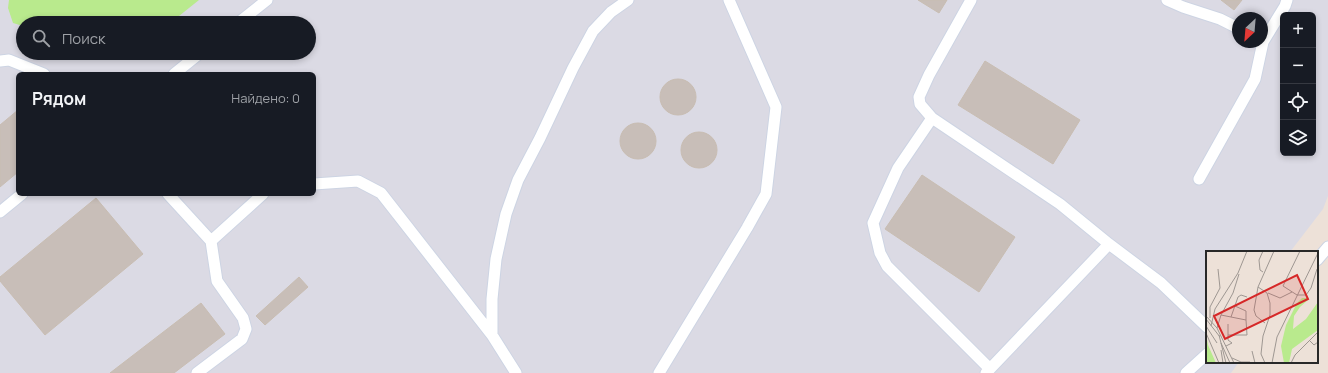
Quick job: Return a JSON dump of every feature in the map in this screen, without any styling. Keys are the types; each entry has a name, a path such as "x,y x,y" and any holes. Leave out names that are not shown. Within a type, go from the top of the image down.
{"lane":[{"path":"247,16 267,0"},
{"path":"492,335 492,299 496,259 506,214 518,180 540,138 573,68 593,31 610,12 628,0"},
{"path":"658,373 747,228 766,194 776,107 729,0"},
{"path":"971,0 929,75 919,96 920,104 932,118 1060,204 1109,244 1161,283 1206,326"},
{"path":"1167,0 1220,19 1232,25"},
{"path":"1268,34 1288,0"},
{"path":"1199,180 1255,79 1262,48"},
{"path":"0,61 8,60 39,72"},
{"path":"176,72 191,60"},
{"path":"932,118 898,168 873,223 874,234 880,253 887,266 988,371 1109,244"},
{"path":"316,184 358,181 381,193 492,335 516,373"},
{"path":"0,212 20,196"},
{"path":"170,196 211,241 217,282 244,318 246,328 242,339 197,373"},
{"path":"211,241 261,196"},
{"path":"1318,259 1328,247"},
{"path":"1186,373 1206,355"}],"shaded area":[{"path":"0,0 1328,0 1328,196 1323,209 1291,251 1206,251 1206,363 1238,363 1231,373 0,373"}],"green space":[{"path":"9,0 199,0 179,16 16,16 16,24 13,23 8,8"}],"building":[{"path":"918,0 947,0 939,13"},
{"path":"1221,0 1242,0 1234,10"},
{"path":"985,61 1080,120 1053,164 958,105"},
{"path":"681,79 691,84 695,90 695,104 691,110 685,114 675,115 665,110 661,104 660,94 665,84 671,80"},
{"path":"16,112 16,174 0,187 0,125"},
{"path":"641,123 651,128 655,134 655,148 651,154 645,158 635,159 625,154 621,148 620,138 625,128 631,124"},
{"path":"702,132 712,137 716,143 716,157 712,163 706,167 696,168 686,163 682,157 681,147 686,137 692,133"},
{"path":"922,175 1015,237 979,292 885,229"},
{"path":"96,198 143,254 45,335 0,281 0,277"},
{"path":"299,277 308,287 265,325 256,316"},
{"path":"201,303 225,334 174,373 110,373"}]}
